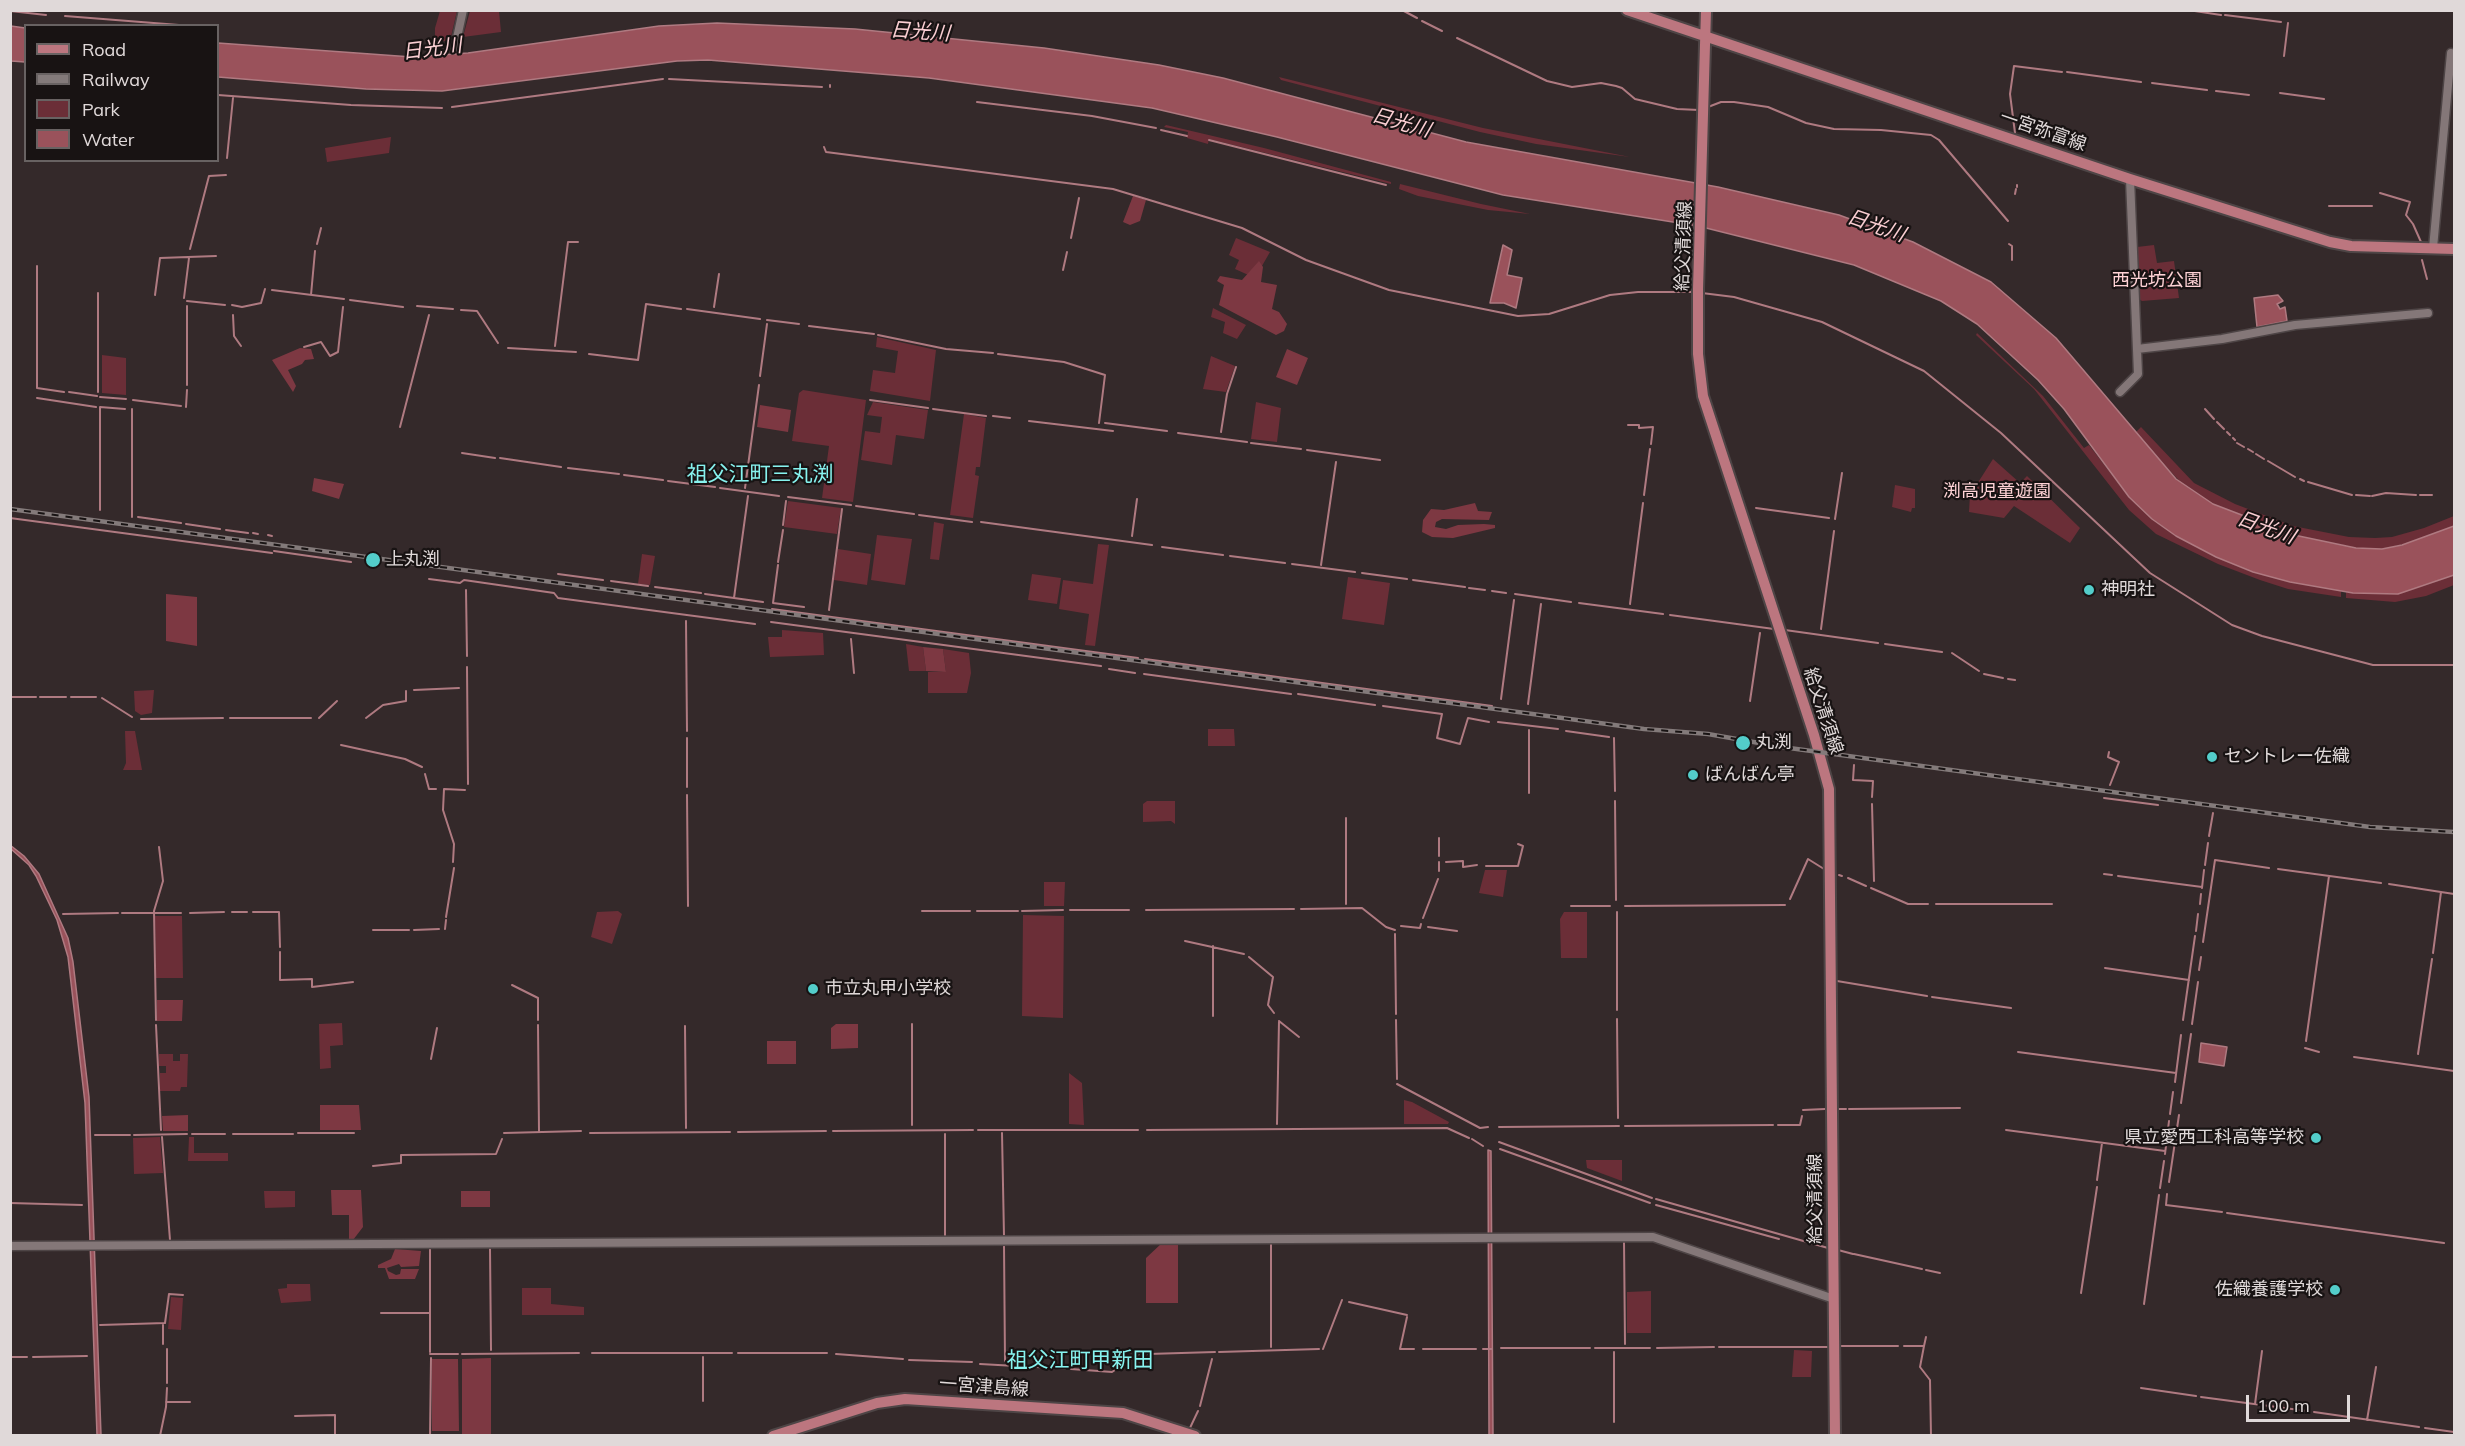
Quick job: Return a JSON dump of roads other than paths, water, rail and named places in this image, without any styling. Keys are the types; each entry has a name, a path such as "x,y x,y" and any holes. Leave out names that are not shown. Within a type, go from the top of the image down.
{"main road":[{"name":"一宮弥富線","path":"1627,10 2130,178 2330,242 2351,246 2454,249"},
{"name":"給父清須線","path":"1706,10 1698,293 1698,354 1703,396 1815,735 1829,789 1835,1436"},
{"name":"一宮津島線","path":"773,1436 877,1403 905,1399 1123,1413 1195,1436"}],"street":[{"path":"455,47 463,10"},
{"path":"2433,248 2451,53"},
{"path":"2120,392 2136,378 2137,349 2130,178"},
{"path":"2137,349 2222,339 2295,325 2428,313"},
{"path":"10,1246 1653,1237 1834,1299"}],"water":[{"name":"日光川","path":"717,23 855,29 1044,48 1159,65 1223,78 1466,142 1718,187 1839,215 1913,242 1991,282 2056,338 2176,479 2213,504 2294,535 2356,548 2382,549 2402,545 2454,526 2454,575 2398,594 2353,593 2290,582 2253,572 2216,557 2176,536 2152,519 2129,497 2064,409 2038,380 1977,324 1941,301 1854,265 1698,226 1503,195 1277,137 1152,108 929,78 708,60 677,61 442,91 366,89 219,77 219,43 412,57 468,53 659,26"},
{"path":"11,26 24,28 24,62 11,61"},
{"path":"1503,245 1512,250 1507,275 1522,278 1516,308 1504,303 1490,303"},
{"path":"2278,295 2283,301 2277,304 2280,309 2285,307 2287,321 2257,327 2254,298"},
{"path":"10,845 24,856 39,874 68,938 73,962 89,1097 101,1435 97,1435 85,1103 68,957 57,920 36,876 29,865 11,849"},
{"path":"2201,1043 2227,1047 2224,1066 2199,1062"},
{"path":"1488,1150 1491,1151 1493,1436 1489,1435"}],"waterway":[{"path":"1402,10 1417,18"},
{"path":"2188,10 2221,15"},
{"path":"10,11 46,15"},
{"path":"2225,15 2281,22"},
{"path":"65,16 166,24"},
{"path":"1422,21 1442,31"},
{"path":"2284,56 2288,23"},
{"path":"1457,38 1547,81 1572,87 1601,83 1622,88 1635,99 1677,109 1699,110"},
{"path":"2015,133 2010,94 2014,66 2062,72"},
{"path":"2067,72 2141,82"},
{"path":"452,107 663,79"},
{"path":"669,79 822,87"},
{"path":"2152,83 2207,90"},
{"path":"2216,91 2249,95"},
{"path":"2280,93 2324,99"},
{"path":"219,95 351,105 442,108"},
{"path":"227,158 233,98"},
{"path":"977,102 1092,116 1156,128"},
{"path":"1708,107 1721,102 1734,102 1768,107 1806,123 1834,129 1881,130 1931,135 1939,140 2008,221"},
{"path":"1161,130 1187,136"},
{"path":"1209,140 1386,185"},
{"path":"824,147 826,152 1113,189 1242,228 1306,260 1389,290 1518,316 1549,314 1610,295 1638,292 1693,292"},
{"path":"190,249 209,176 226,175"},
{"path":"2015,194 2016,189"},
{"path":"2380,193 2410,202 2406,215 2421,242"},
{"path":"1071,238 1079,198"},
{"path":"2329,206 2372,206"},
{"path":"317,244 321,228"},
{"path":"555,346 568,242 578,242"},
{"path":"2009,244 2012,246 2012,260"},
{"path":"311,295 315,251"},
{"path":"1063,270 1067,252"},
{"path":"155,295 160,258 216,256"},
{"path":"184,298 189,258"},
{"path":"2422,260 2427,279"},
{"path":"37,266 37,388 64,392"},
{"path":"714,307 719,274"},
{"path":"232,305 242,307 261,303 265,289"},
{"path":"272,290 344,299"},
{"path":"98,293 98,392"},
{"path":"1702,293 1734,297 1822,322 1924,371 2001,433 2150,573 2232,625 2262,636 2373,665 2454,665"},
{"path":"350,300 403,307"},
{"path":"187,301 225,305"},
{"path":"589,354 638,360 646,304 681,309"},
{"path":"187,306 187,385"},
{"path":"417,306 453,309"},
{"path":"304,347 321,342 330,356 338,352 343,307"},
{"path":"687,309 760,319"},
{"path":"461,310 477,311 498,343"},
{"path":"233,315 234,336 241,346"},
{"path":"400,427 429,315"},
{"path":"767,320 799,324"},
{"path":"760,376 767,324"},
{"path":"809,326 874,334"},
{"path":"878,335 946,349 993,353"},
{"path":"508,348 576,352"},
{"path":"998,354 1064,362 1105,375 1099,423"},
{"path":"1221,432 1227,394 1236,367"},
{"path":"745,488 759,385"},
{"path":"186,407 187,390"},
{"path":"69,392 97,396"},
{"path":"100,397 126,399"},
{"path":"37,398 96,407"},
{"path":"133,400 181,406"},
{"path":"870,400 928,408"},
{"path":"100,510 100,407 125,409"},
{"path":"132,409 132,517"},
{"path":"933,409 986,416"},
{"path":"2205,409 2214,419"},
{"path":"993,416 1010,418"},
{"path":"1029,421 1113,431"},
{"path":"2217,422 2224,429"},
{"path":"1105,423 1167,431"},
{"path":"1628,425 1639,425 1639,428 1653,427 1651,444"},
{"path":"2227,432 2230,435"},
{"path":"1178,433 1247,442"},
{"path":"1251,443 1301,449"},
{"path":"2237,443 2244,447"},
{"path":"1644,495 1650,449"},
{"path":"2248,449 2253,452"},
{"path":"1307,450 1380,460"},
{"path":"462,453 495,458"},
{"path":"2256,454 2264,459"},
{"path":"500,458 561,467"},
{"path":"2268,461 2295,477"},
{"path":"1321,565 1336,462"},
{"path":"568,468 619,474"},
{"path":"1835,519 1842,473"},
{"path":"624,475 663,480"},
{"path":"2300,479 2304,481"},
{"path":"668,481 715,487"},
{"path":"2308,482 2352,495"},
{"path":"720,488 779,496"},
{"path":"2372,496 2386,493 2416,495"},
{"path":"2356,495 2370,496"},
{"path":"2420,495 2432,495"},
{"path":"734,598 748,496"},
{"path":"788,497 851,505"},
{"path":"1132,536 1137,499"},
{"path":"783,525 786,501"},
{"path":"1630,604 1643,503"},
{"path":"856,506 914,514"},
{"path":"1756,508 1829,518"},
{"path":"829,610 842,509"},
{"path":"919,515 972,522"},
{"path":"138,517 181,523"},
{"path":"10,518 272,553"},
{"path":"981,522 1152,545"},
{"path":"186,524 220,529"},
{"path":"226,530 248,533"},
{"path":"778,562 783,530"},
{"path":"1821,629 1834,531"},
{"path":"253,533 258,534"},
{"path":"268,535 272,536"},
{"path":"1162,547 1223,555"},
{"path":"274,551 351,562"},
{"path":"1230,556 1285,563"},
{"path":"1292,564 1355,572"},
{"path":"778,565 773,603 804,607"},
{"path":"1362,573 1407,579"},
{"path":"558,574 603,580"},
{"path":"429,579 460,583 464,580 554,593 558,598 755,624"},
{"path":"1413,580 1465,587"},
{"path":"611,581 648,586"},
{"path":"655,587 701,593"},
{"path":"1469,588 1485,590"},
{"path":"466,590 467,656"},
{"path":"1492,591 1506,593"},
{"path":"705,594 763,602"},
{"path":"1515,594 1571,602"},
{"path":"1501,699 1514,600"},
{"path":"1579,603 1663,614"},
{"path":"1528,704 1541,604"},
{"path":"772,609 1138,658"},
{"path":"1670,615 1774,629"},
{"path":"686,621 687,731"},
{"path":"771,622 1101,666"},
{"path":"1785,630 1878,643"},
{"path":"1750,701 1760,633"},
{"path":"851,639 854,673"},
{"path":"1885,644 1942,652"},
{"path":"1952,653 1979,671"},
{"path":"1145,659 1492,706"},
{"path":"467,667 468,784"},
{"path":"1109,669 1135,673"},
{"path":"1144,674 1291,694"},
{"path":"1984,674 2003,678"},
{"path":"2008,679 2015,680"},
{"path":"414,690 459,688"},
{"path":"366,718 383,705 406,701 406,691"},
{"path":"1298,694 1375,705"},
{"path":"10,697 36,697"},
{"path":"40,697 66,697"},
{"path":"71,697 96,697"},
{"path":"102,698 132,717"},
{"path":"319,718 337,701"},
{"path":"1383,706 1442,714 1437,738 1460,744 1468,718 1489,722"},
{"path":"141,719 223,718"},
{"path":"230,718 311,718"},
{"path":"1498,722 1558,729"},
{"path":"1529,730 1529,793"},
{"path":"1566,731 1609,737"},
{"path":"687,738 687,787"},
{"path":"1614,738 1615,791"},
{"path":"341,745 405,759 422,767"},
{"path":"2109,752 2108,757 2119,762 2110,785"},
{"path":"1854,765 1853,780 1873,781 1872,797"},
{"path":"425,774 429,789 436,789"},
{"path":"453,862 454,844 443,810 444,789 465,790"},
{"path":"687,795 688,906"},
{"path":"2104,798 2158,805"},
{"path":"1615,801 1616,900"},
{"path":"1872,804 1874,881"},
{"path":"2209,836 2213,813"},
{"path":"1346,818 1346,904"},
{"path":"1439,838 1439,856"},
{"path":"2205,865 2208,843"},
{"path":"1486,866 1518,866 1523,846 1518,844"},
{"path":"156,1020 154,911 163,881 159,847"},
{"path":"1790,899 1808,859 1824,869"},
{"path":"2203,942 2215,860 2269,868"},
{"path":"1446,862 1463,861 1463,867 1477,865"},
{"path":"1439,862 1439,871"},
{"path":"446,917 454,868"},
{"path":"2278,869 2381,883"},
{"path":"2202,888 2204,870"},
{"path":"2104,874 2112,875"},
{"path":"2118,876 2202,887"},
{"path":"2306,1041 2329,876"},
{"path":"1848,878 1866,886"},
{"path":"1423,918 1438,879"},
{"path":"2389,884 2454,894"},
{"path":"1871,888 1908,904 1928,904"},
{"path":"2433,953 2441,892"},
{"path":"2200,904 2201,894"},
{"path":"1936,904 2052,904"},
{"path":"1625,906 1785,905"},
{"path":"1571,906 1610,906"},
{"path":"1301,909 1362,908 1386,927 1395,930"},
{"path":"1146,910 1294,909"},
{"path":"1022,911 1063,910"},
{"path":"1070,910 1129,910"},
{"path":"922,911 970,911"},
{"path":"977,911 1018,911"},
{"path":"190,913 224,912"},
{"path":"232,912 247,912"},
{"path":"253,912 279,912 280,947"},
{"path":"1617,912 1617,1010"},
{"path":"63,914 118,913"},
{"path":"122,913 181,913"},
{"path":"2196,931 2198,914"},
{"path":"445,929 446,920"},
{"path":"1401,926 1420,928 1421,924"},
{"path":"1428,927 1457,931"},
{"path":"414,930 439,929"},
{"path":"373,930 409,930"},
{"path":"1395,934 1396,1014"},
{"path":"2183,1020 2195,936"},
{"path":"1185,941 1244,954"},
{"path":"1213,946 1213,1016"},
{"path":"280,952 280,980 312,979 312,987 353,982"},
{"path":"1249,957 1273,977 1268,1005 1274,1013"},
{"path":"2199,970 2201,957"},
{"path":"2418,1054 2432,959"},
{"path":"2105,968 2189,980"},
{"path":"1837,981 1927,996"},
{"path":"2192,1024 2198,982"},
{"path":"512,985 538,998 538,1020"},
{"path":"1932,997 2011,1008"},
{"path":"1617,1019 1618,1118"},
{"path":"1396,1020 1397,1079"},
{"path":"1279,1021 1299,1037"},
{"path":"1277,1124 1279,1021"},
{"path":"912,1024 912,1125"},
{"path":"156,1025 161,1130"},
{"path":"538,1025 539,1132"},
{"path":"685,1026 686,1128"},
{"path":"431,1059 437,1028"},
{"path":"2181,1103 2191,1034"},
{"path":"2175,1082 2181,1035"},
{"path":"2305,1048 2319,1052"},
{"path":"2018,1052 2176,1073"},
{"path":"2354,1057 2454,1071"},
{"path":"1397,1084 1480,1128 1488,1127"},
{"path":"2170,1114 2173,1092"},
{"path":"1849,1109 1960,1108"},
{"path":"1803,1110 1825,1109"},
{"path":"1838,1109 1846,1109"},
{"path":"2169,1182 2179,1115"},
{"path":"1778,1125 1800,1125 1802,1116"},
{"path":"2165,1154 2169,1121"},
{"path":"1625,1126 1773,1125"},
{"path":"1499,1127 1619,1126"},
{"path":"1147,1130 1447,1128 1469,1138"},
{"path":"833,1131 973,1130"},
{"path":"978,1130 1138,1130"},
{"path":"2006,1130 2165,1151"},
{"path":"504,1133 581,1131"},
{"path":"738,1132 826,1131"},
{"path":"590,1133 730,1132"},
{"path":"298,1133 354,1133"},
{"path":"1002,1133 1004,1236"},
{"path":"134,1135 187,1134"},
{"path":"192,1134 225,1134"},
{"path":"233,1134 293,1134"},
{"path":"945,1134 945,1236"},
{"path":"95,1135 130,1135"},
{"path":"162,1137 170,1240"},
{"path":"373,1166 401,1163 401,1155 496,1154 502,1139"},
{"path":"1472,1139 1483,1146"},
{"path":"1499,1142 1652,1198"},
{"path":"2097,1180 2102,1143"},
{"path":"1500,1149 1650,1203"},
{"path":"2160,1188 2164,1161"},
{"path":"2081,1293 2097,1187"},
{"path":"2167,1194 2166,1205 2222,1212"},
{"path":"2144,1304 2159,1195"},
{"path":"1656,1199 1828,1248"},
{"path":"10,1203 82,1205"},
{"path":"1656,1205 1779,1239"},
{"path":"2227,1213 2444,1243"},
{"path":"1624,1241 1625,1344"},
{"path":"1271,1243 1271,1347"},
{"path":"1004,1245 1005,1361"},
{"path":"430,1248 430,1352"},
{"path":"97,1250 139,1249"},
{"path":"490,1249 491,1350"},
{"path":"1838,1250 1853,1254"},
{"path":"1854,1254 1922,1269"},
{"path":"1926,1270 1940,1273"},
{"path":"100,1325 165,1323 169,1294 183,1295"},
{"path":"1323,1349 1342,1300"},
{"path":"1349,1302 1407,1315"},
{"path":"381,1313 429,1313"},
{"path":"1407,1317 1400,1349 1414,1349"},
{"path":"163,1324 163,1344"},
{"path":"1924,1346 1926,1337"},
{"path":"1838,1346 1898,1346"},
{"path":"1904,1346 1924,1346 1920,1367 1930,1380 1931,1436"},
{"path":"1657,1348 1714,1347"},
{"path":"1719,1347 1829,1347"},
{"path":"1501,1348 1590,1348"},
{"path":"1595,1348 1650,1348"},
{"path":"167,1349 167,1383"},
{"path":"1219,1352 1319,1349"},
{"path":"1423,1349 1476,1349"},
{"path":"1483,1349 1492,1349"},
{"path":"2255,1404 2262,1351"},
{"path":"1148,1354 1215,1352"},
{"path":"1614,1352 1614,1422"},
{"path":"462,1354 579,1353"},
{"path":"592,1353 732,1353"},
{"path":"738,1353 827,1353"},
{"path":"430,1354 458,1354"},
{"path":"836,1354 903,1359"},
{"path":"1071,1369 1112,1372 1139,1354"},
{"path":"33,1357 87,1356"},
{"path":"10,1357 27,1357"},
{"path":"703,1357 703,1401"},
{"path":"430,1436 431,1358"},
{"path":"1200,1406 1212,1359"},
{"path":"909,1360 972,1362"},
{"path":"980,1364 1016,1366"},
{"path":"1022,1366 1065,1369"},
{"path":"2367,1420 2376,1367"},
{"path":"160,1436 167,1388"},
{"path":"2141,1388 2196,1396"},
{"path":"2201,1397 2307,1411"},
{"path":"166,1402 190,1402"},
{"path":"1189,1430 1198,1411"},
{"path":"2314,1412 2419,1427"},
{"path":"295,1416 335,1415 335,1436"},
{"path":"2425,1428 2454,1432"}],"railway":[{"path":"10,509 1644,729 1708,734 1782,747 2370,827 2454,832"}],"place":[{"name":"上丸渕","path":"373,560"},
{"name":"神明社","path":"2089,590"},
{"name":"丸渕","path":"1743,743"},
{"name":"セントレー佐織","path":"2212,757"},
{"name":"ばんばん亭","path":"1693,775"},
{"name":"市立丸甲小学校","path":"813,989"},
{"name":"県立愛西工科高等学校","path":"2316,1138"},
{"name":"佐織養護学校","path":"2335,1290"}],"district":[{"name":"祖父江町三丸渕","path":"760,475"},
{"name":"祖父江町甲新田","path":"1080,1361"}],"park label":[{"name":"西光坊公園","path":"2157,281"},
{"name":"渕高児童遊園","path":"1997,492"}]}
